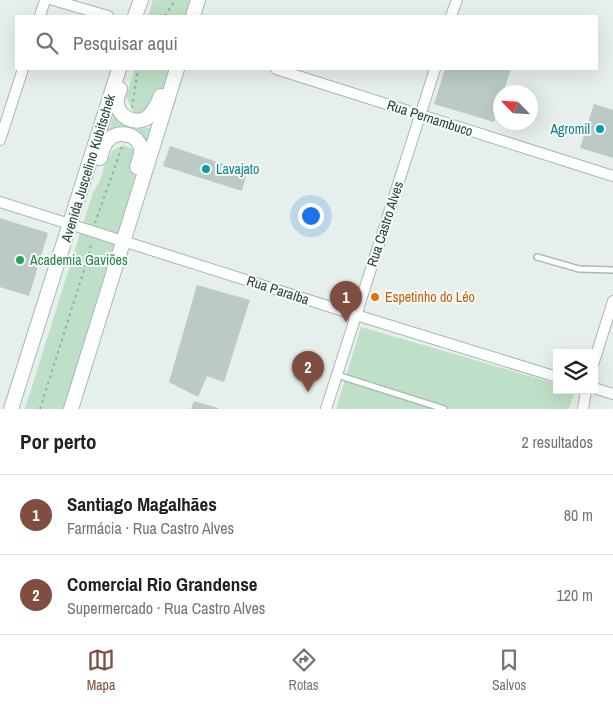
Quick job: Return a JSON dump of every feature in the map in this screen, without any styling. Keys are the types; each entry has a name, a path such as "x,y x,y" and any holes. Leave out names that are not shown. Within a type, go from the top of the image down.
{"main road":[{"path":"136,15 141,0"},
{"path":"193,15 198,0"},
{"name":"Avenida Juscelino Kubitschek","path":"11,409 119,70"},
{"path":"126,70 117,96 117,105 121,113 135,121 146,118 154,111 166,86 172,83"},
{"path":"71,409 176,70"},
{"path":"84,180 93,174 108,140 114,135 122,133 137,140 141,148 134,181 138,192"}],"street":[{"path":"40,15 46,0"},
{"path":"53,0 105,15"},
{"path":"452,15 457,0"},
{"path":"0,140 23,70"},
{"name":"Rua Pernambuco","path":"279,70 613,176"},
{"name":"Rua Castro Alves","path":"326,409 435,70"},
{"name":"Rua Paraíba","path":"0,202 356,315 553,375"},
{"path":"598,349 613,301"},
{"path":"598,389 613,394"},
{"path":"582,409 585,394"}],"lane":[{"path":"537,258 580,269 613,270"},
{"path":"337,375 444,409"}],"path":[{"path":"166,15 175,0"}],"green space":[{"path":"153,0 194,0 188,15 148,15"},
{"path":"135,70 172,70 147,112 136,117 126,97"},
{"path":"114,112 133,129 151,128 155,124 148,148 140,135 107,138"},
{"path":"124,145 133,149 138,160 129,201 65,409 25,409 93,192 100,181 105,164 113,150"},
{"path":"361,327 553,383 553,394 574,394 569,409 336,409"}],"building":[{"path":"445,70 511,70 505,85 493,85 493,122 434,104"},
{"name":"Agromil","path":"594,104 613,110 613,158 580,148"},
{"name":"Lavajato","path":"170,146 247,172 242,191 163,166"},
{"name":"Academia Gaviões","path":"0,218 48,233 29,296 0,287"},
{"path":"197,285 250,300 224,382 207,376 198,397 169,382"},
{"path":"194,401 218,408 218,409 191,409"}],"place":[{"name":"Agromil","path":"600,129"},
{"name":"Lavajato","path":"206,169"},
{"name":"Academia Gaviões","path":"20,260"},
{"name":"Espetinho do Léo","path":"375,297"},
{"name":"Santiago Magalhães","path":"346,322"},
{"name":"Comercial Rio Grandense","path":"308,392"}]}
